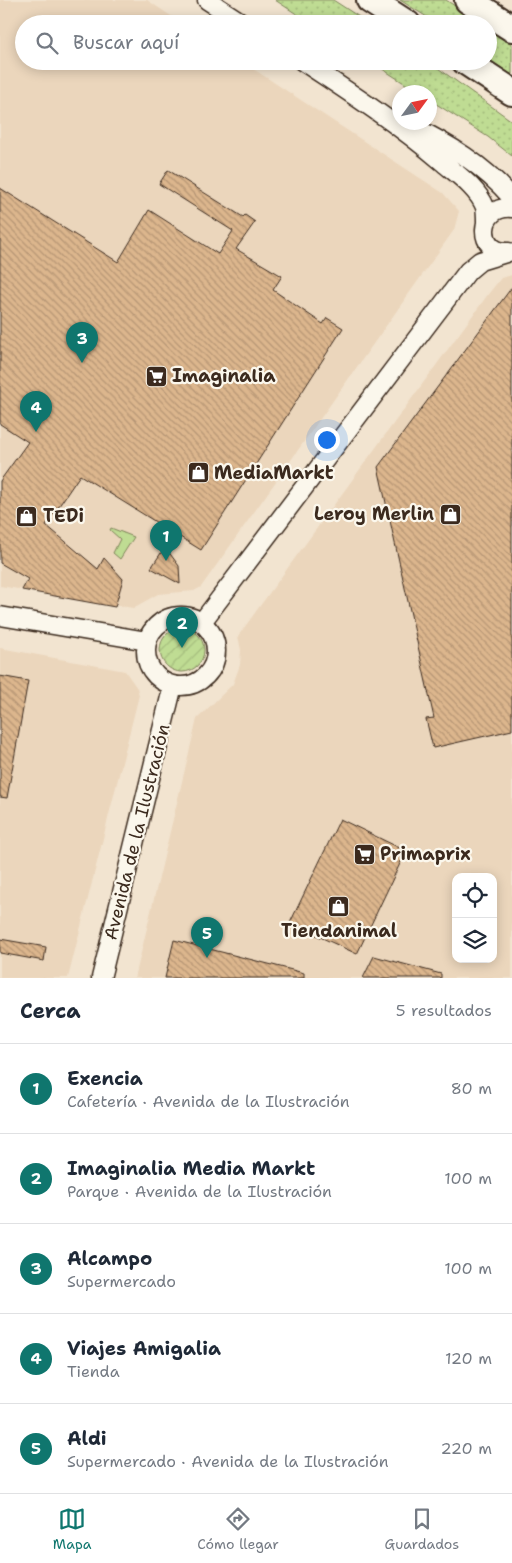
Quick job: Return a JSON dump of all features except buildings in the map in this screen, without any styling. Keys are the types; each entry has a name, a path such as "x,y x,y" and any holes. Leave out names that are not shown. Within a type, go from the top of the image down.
{"highway":[{"path":"370,0 393,15"},
{"path":"468,0 492,15"},
{"path":"497,18 512,28"},
{"path":"479,70 512,92"}],"street":[{"path":"207,0 230,15"},
{"path":"316,70 365,102 419,142 461,177 476,193 485,208 485,226 488,242 494,248 509,252"},
{"path":"365,102 392,116"},
{"path":"419,130 458,152 486,171 512,198"},
{"path":"468,271 485,226 496,210 512,208"},
{"path":"202,622 468,271 480,261 509,252"},
{"path":"184,615 202,622 212,632 217,646 216,660 210,673 202,680 188,686 173,686 154,674 148,664 147,642 157,625 165,619 184,615"},
{"path":"0,616 147,642"},
{"name":"Avenida de la Ilustración","path":"101,978 173,686"}],"shaded area":[{"path":"0,0 147,0 170,15 15,15 15,70 255,70 443,193 459,211 454,230 201,587 194,591 158,594 133,608 0,586"},
{"path":"512,275 512,978 135,978 197,719 233,684 240,665 241,650 238,636 501,278"},
{"path":"0,648 125,671 137,688 139,695 68,978 0,978"}],"green space":[{"path":"275,0 333,0 356,15 298,15"},
{"path":"400,0 446,0 468,15 424,15"},
{"path":"497,34 512,44 512,75 497,65"},
{"path":"384,70 441,70 512,121 512,156 488,137 437,104 437,85 407,85"},
{"path":"111,528 134,537 120,559 113,553 120,539 110,530"},
{"path":"186,628 198,634 203,641 203,659 198,666 191,671 178,672 170,669 163,662 160,646 163,638 170,631"}],"place":[{"name":"Alcampo","path":"82,363"},
{"name":"Imaginalia","path":"156,376"},
{"name":"Viajes Amigalia","path":"36,432"},
{"name":"MediaMarkt","path":"198,473"},
{"name":"Leroy Merlin","path":"450,514"},
{"name":"TEDi","path":"27,516"},
{"name":"Exencia","path":"166,561"},
{"name":"Imaginalia Media Markt","path":"182,648"},
{"name":"Primaprix","path":"364,854"},
{"name":"Tiendanimal","path":"339,906"},
{"name":"Aldi","path":"207,958"}]}
